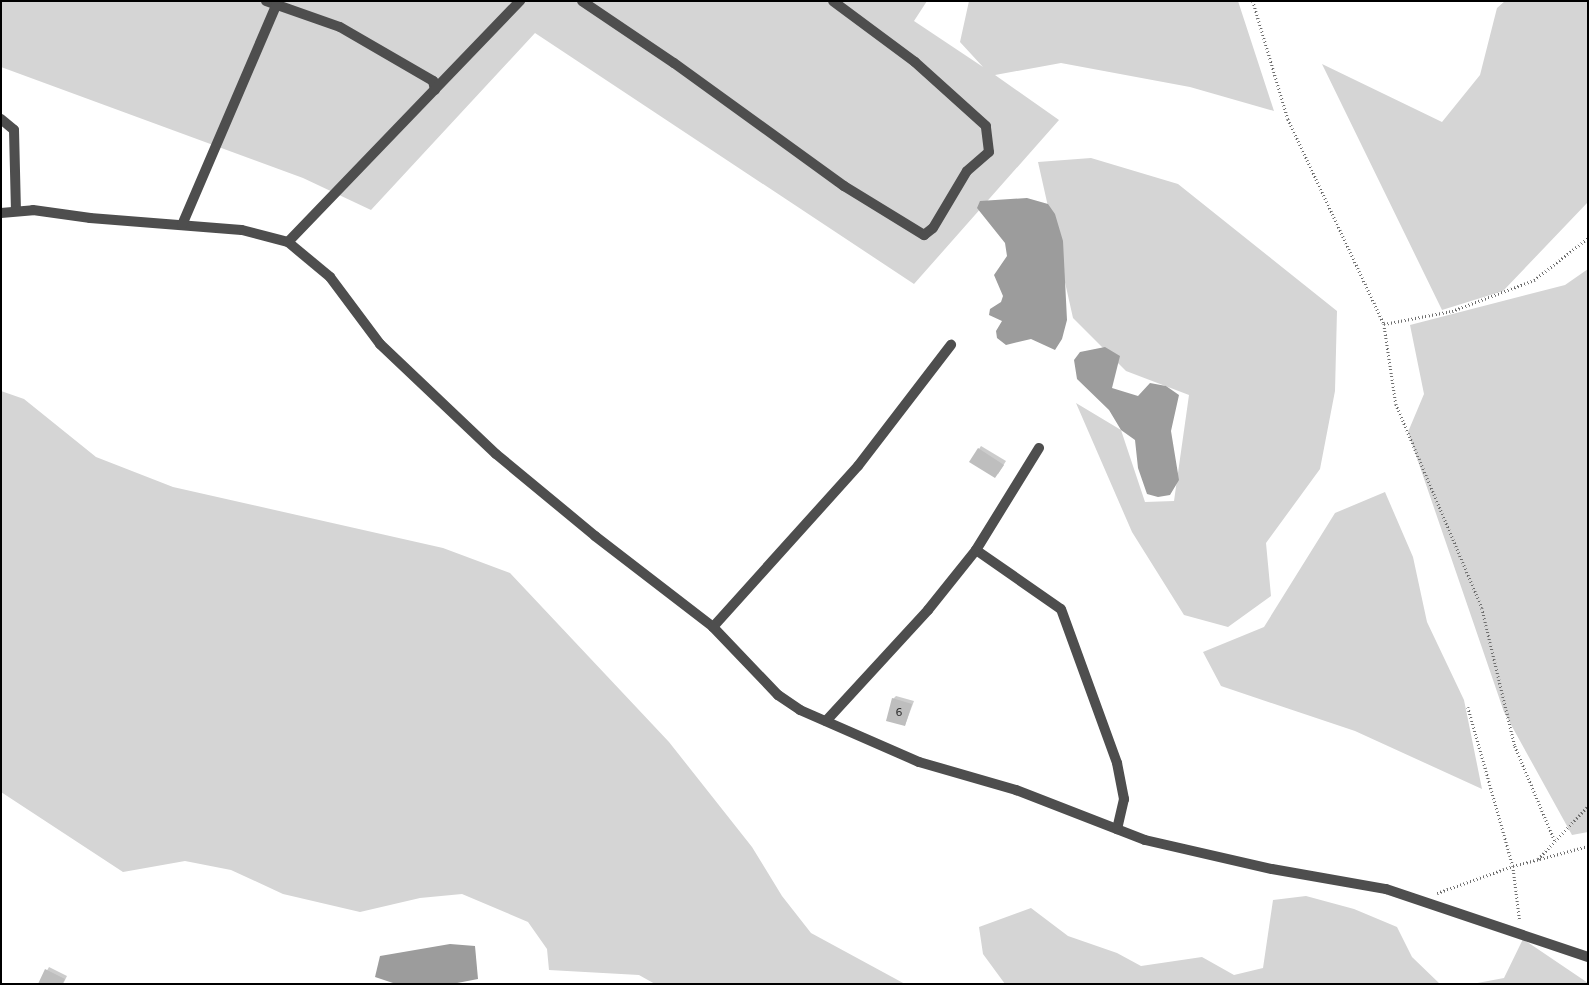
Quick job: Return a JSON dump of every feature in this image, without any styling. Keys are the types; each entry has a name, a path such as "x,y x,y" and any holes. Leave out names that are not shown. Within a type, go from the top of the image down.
{"street":[{"path":"288,242 520,1"},
{"path":"582,1 674,62 844,186 924,235 933,228 967,171 989,152 986,126 915,62 833,1"},
{"path":"182,225 273,3 340,27 433,82 434,90"},
{"path":"1,118 14,130 16,211"},
{"path":"1,213 33,210 90,218 242,230 288,242 330,277 380,344 496,454 595,536 713,627 778,695 826,721 920,762 1016,790 1144,840 1272,869 1386,889 1588,957"},
{"path":"713,627 858,466 951,345"},
{"path":"826,721 928,610 976,550 1039,448"},
{"path":"976,550 1060,609 1117,763 1124,800 1117,829"}],"path":[{"path":"1253,1 1288,119 1384,324 1396,404 1482,608 1515,746 1555,841"},
{"path":"1384,324 1452,311 1534,280 1588,238"},
{"path":"1468,707 1513,866 1522,934"},
{"path":"1537,860 1588,806"},
{"path":"1423,901 1444,889 1513,866 1588,846"}],"shaded area":[{"path":"1,1 927,1 914,21 983,67 960,42 969,1 1238,1 1274,111 1190,87 1061,63 995,75 1059,120 914,284 535,33 371,210 303,178 1,67"},
{"path":"1505,1 1588,1 1588,202 1503,291 1442,310 1322,64 1442,122 1480,75 1497,8"},
{"path":"1091,158 1178,184 1337,311 1335,391 1320,469 1266,543 1271,596 1228,627 1184,615 1132,532 1076,403 1121,430 1145,502 1174,501 1189,395 1126,371 1073,318 1038,162"},
{"path":"1027,198 1048,204 1055,214 1063,241 1067,320 1062,339 1055,350 1031,339 1006,345 997,338 996,331 1002,321 989,315 990,309 1001,302 1003,296 994,275 1007,256 1005,243 977,208 980,201"},
{"path":"1588,269 1588,832 1572,835 1504,712 1408,432 1424,394 1410,325 1565,285"},
{"path":"1105,347 1120,356 1112,388 1138,396 1150,383 1166,386 1179,395 1171,431 1179,480 1170,495 1158,497 1147,494 1138,468 1135,440 1121,430 1109,410 1077,379 1074,360 1080,352"},
{"path":"1,391 24,399 96,457 173,487 443,548 510,573 669,742 752,847 782,896 811,933 905,984 655,984 639,975 549,970 547,949 528,922 462,894 420,898 360,912 283,894 231,870 185,861 123,872 1,792"},
{"path":"1385,492 1413,557 1427,622 1464,700 1482,789 1355,731 1221,686 1203,652 1264,627 1335,513"},
{"path":"1306,896 1354,909 1397,927 1412,957 1440,984 1005,984 983,954 979,927 1031,908 1068,936 1117,953 1141,966 1202,957 1234,975 1263,968 1273,900"},
{"path":"1523,939 1588,984 1472,984 1504,978"},
{"path":"450,944 475,946 478,979 452,984 396,984 375,977 380,956"}],"building":[{"path":"978,448 1004,465 995,478 969,462"},
{"path":"892,698 912,704 905,726 886,721"},
{"path":"45,969 65,979 62,984 38,984"}]}
